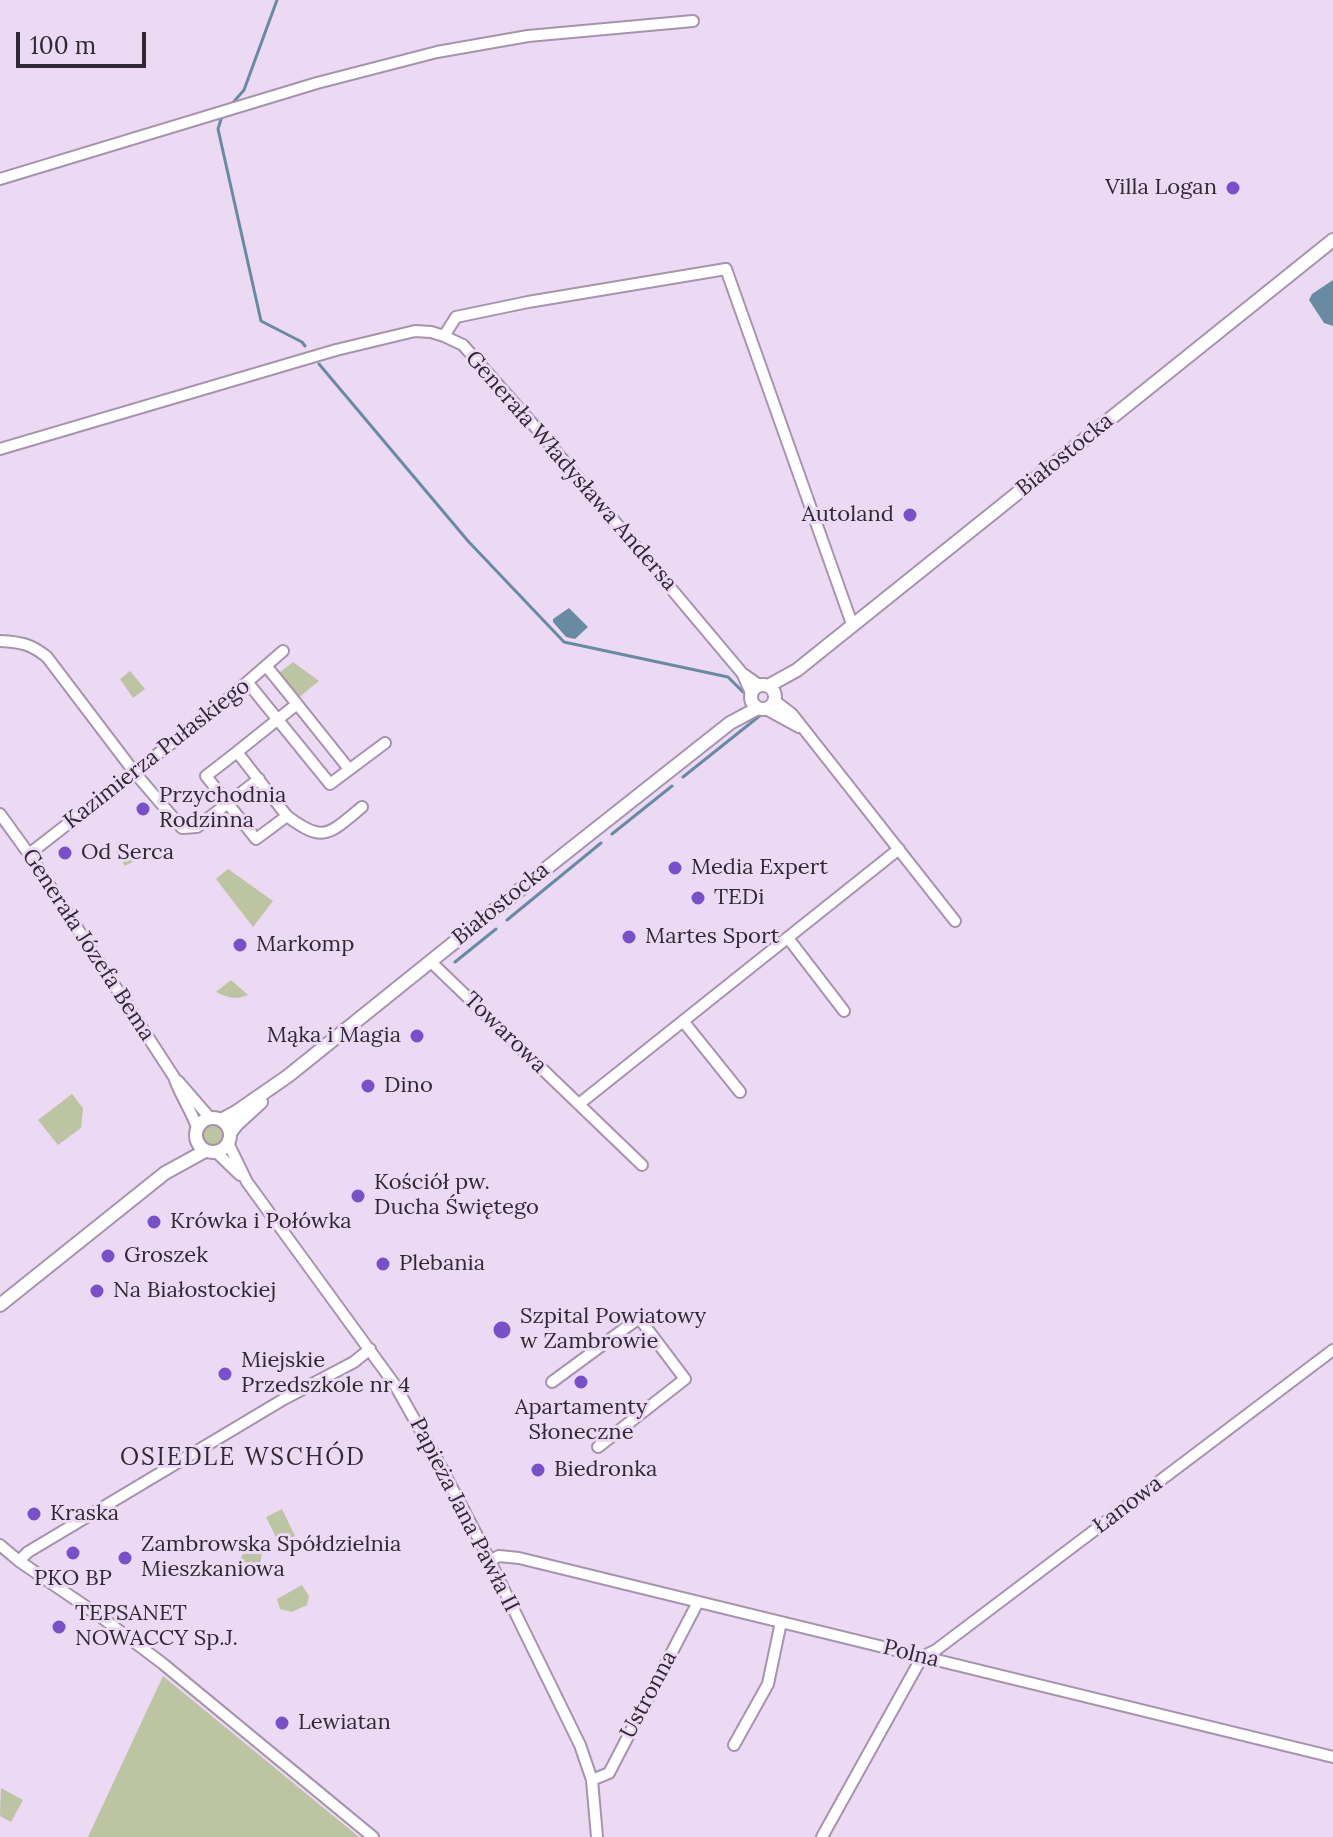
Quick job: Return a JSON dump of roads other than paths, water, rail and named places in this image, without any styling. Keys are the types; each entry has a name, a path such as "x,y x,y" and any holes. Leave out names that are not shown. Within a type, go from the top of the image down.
{"main road":[{"name":"Białostocka","path":"229,1138 274,1087 1333,240"},
{"name":"Białostocka","path":"215,1119 274,1087"},
{"path":"0,1305 165,1173 205,1120 215,1119 228,1128 229,1138 225,1147 165,1173"},
{"path":"196,1133 197,1143 210,1152"}],"street":[{"path":"0,179 317,83 437,52 528,36 693,21"},
{"path":"444,336 456,317 726,269 852,624"},
{"name":"Generała Władysława Andersa","path":"0,449 349,346 415,331 431,332 463,345 763,697 792,714 955,921"},
{"path":"0,641 34,646 47,657 135,773 182,828 197,827 259,779"},
{"name":"Kazimierza Pułaskiego","path":"29,854 248,683 283,651"},
{"path":"267,667 349,769"},
{"path":"248,683 330,784 385,743"},
{"path":"287,816 256,839 206,776 297,704"},
{"path":"237,752 287,816 304,829 323,834 337,828 362,807"},
{"name":"Generała Józefa Bema","path":"0,814 174,1077 215,1119"},
{"path":"579,1104 899,849"},
{"path":"788,938 844,1011"},
{"name":"Towarowa","path":"431,962 642,1165"},
{"path":"683,1021 740,1092"},
{"name":"Generała Józefa Bema","path":"174,1077 191,1111 196,1133"},
{"name":"Papieża Jana Pawła II","path":"229,1138 247,1182 407,1404 580,1745 591,1771 597,1837"},
{"name":"Papieża Jana Pawła II","path":"210,1152 247,1182"},
{"path":"552,1382 639,1318 685,1379 598,1447"},
{"path":"10,1558 28,1552 284,1399 354,1362 370,1349"},
{"name":"Łanowa","path":"922,1657 936,1650 1333,1350"},
{"path":"0,1545 10,1558 101,1617 162,1663 373,1837"},
{"name":"Polna","path":"489,1561 508,1556 1333,1757"},
{"name":"Ustronna","path":"592,1780 609,1773 698,1602"},
{"path":"734,1745 768,1684 781,1622"},
{"path":"822,1837 922,1657"}],"water":[{"path":"1333,280 1333,326 1324,323 1309,300 1312,294"},
{"path":"569,608 588,627 575,639 566,637 553,622"}],"waterway":[{"path":"230,106 244,90 277,0"},
{"path":"222,116 218,129 261,321 305,346"},
{"path":"319,364 468,541 564,642 728,677 743,692"},
{"path":"683,777 762,714"},
{"path":"612,834 672,786"},
{"path":"507,920 601,843"},
{"path":"455,962 496,929"}],"place":[{"name":"Villa Logan","path":"1233,188"},
{"name":"Autoland","path":"910,515"},
{"name":"Przychodnia Rodzinna","path":"143,809"},
{"name":"Od Serca","path":"65,853"},
{"name":"Media Expert","path":"675,868"},
{"name":"TEDi","path":"698,898"},
{"name":"Martes Sport","path":"629,937"},
{"name":"Markomp","path":"240,945"},
{"name":"Mąka i Magia","path":"417,1036"},
{"name":"Dino","path":"368,1086"},
{"name":"Kościół pw. Ducha Świętego","path":"358,1196"},
{"name":"Krówka i Połówka","path":"154,1222"},
{"name":"Groszek","path":"108,1256"},
{"name":"Plebania","path":"383,1264"},
{"name":"Na Białostockiej","path":"97,1291"},
{"name":"Szpital Powiatowy w Zambrowie","path":"502,1330"},
{"name":"Miejskie Przedszkole nr 4","path":"225,1374"},
{"name":"Apartamenty Słoneczne","path":"581,1382"},
{"name":"Biedronka","path":"538,1470"},
{"name":"Kraska","path":"34,1514"},
{"name":"PKO BP","path":"73,1553"},
{"name":"Zambrowska Spółdzielnia Mieszkaniowa","path":"125,1558"},
{"name":"TEPSANET NOWACCY Sp.J.","path":"59,1627"},
{"name":"Lewiatan","path":"282,1723"}],"district":[{"name":"OSIEDLE WSCHÓD","path":"243,1458"}]}
